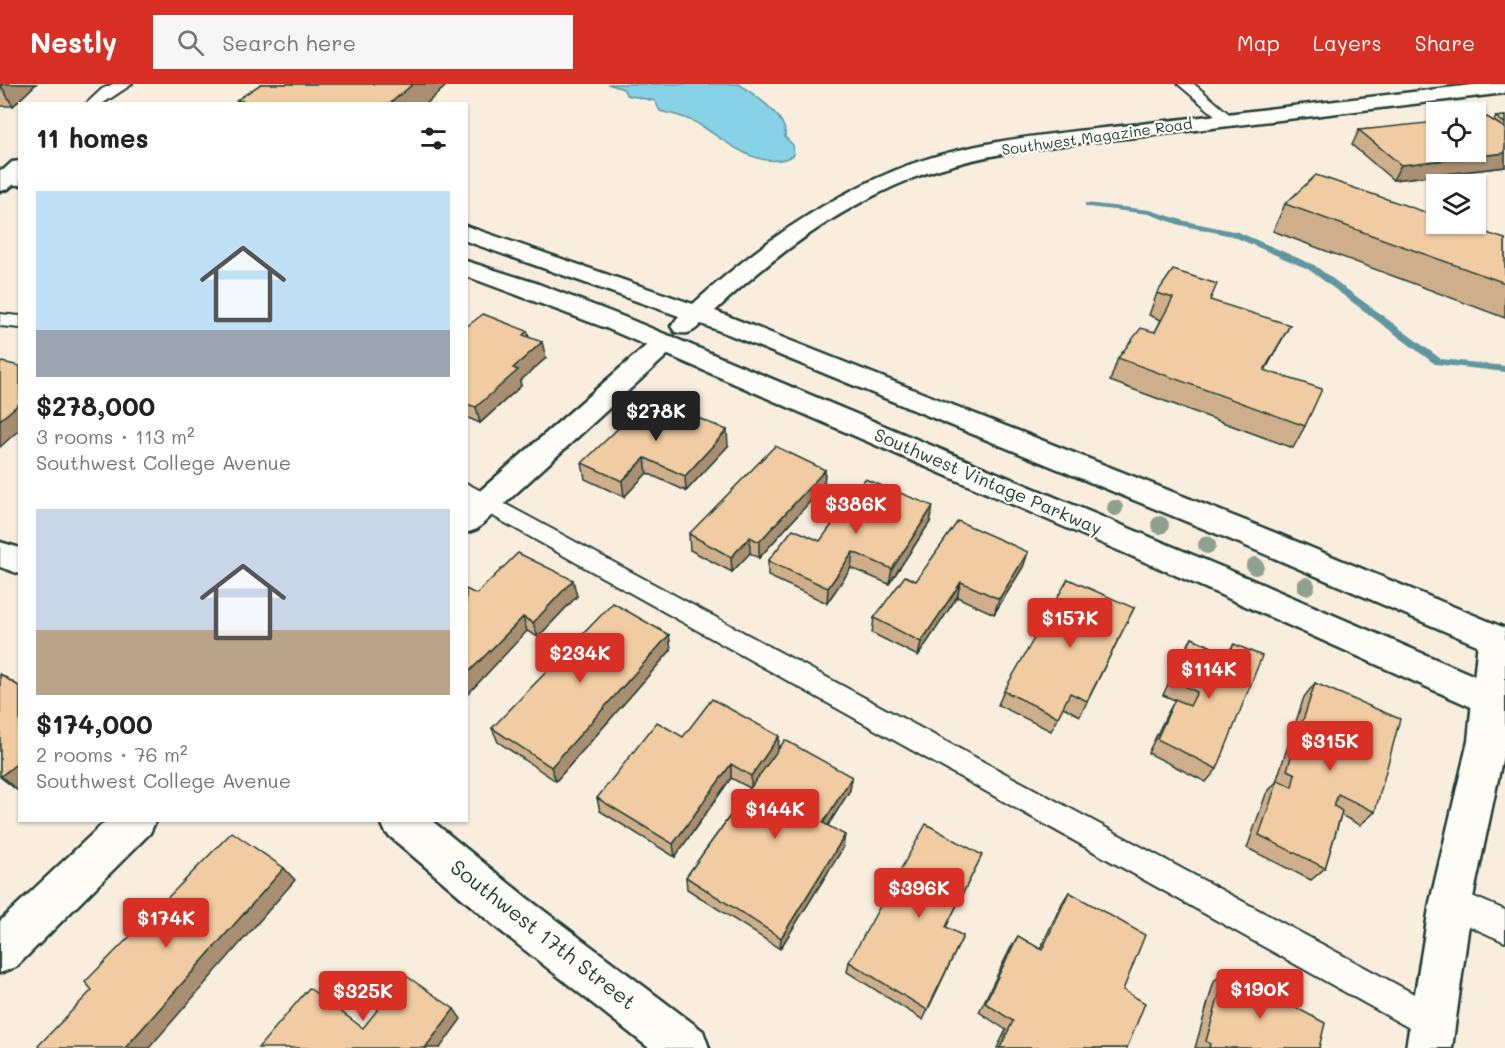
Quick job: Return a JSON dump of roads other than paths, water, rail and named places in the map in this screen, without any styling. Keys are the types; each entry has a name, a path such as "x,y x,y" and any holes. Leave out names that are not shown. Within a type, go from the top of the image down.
{"street":[{"name":"Southwest Magazine Road","path":"473,505 805,224 847,200 906,173 966,157 1034,143 1505,87"},
{"path":"0,156 18,156"},
{"path":"468,234 698,313 1250,535 1501,642 1498,703 1487,741 1451,902 1430,1035"},
{"name":"Southwest Vintage Parkway","path":"468,269 552,296 620,322 1224,582 1498,703"},
{"path":"0,554 18,561"},
{"path":"0,951 134,822"},
{"name":"Southwest 17th Street","path":"402,822 512,913 686,1048"}],"lane":[{"path":"94,102 105,88 125,84"},
{"path":"1185,84 1228,119"},
{"path":"0,320 18,322"},
{"path":"473,505 1430,1035"},
{"path":"1451,902 1505,926"}],"water":[{"path":"608,84 739,84 776,114 785,129 785,137 793,145 794,155 782,160 757,158 744,153 696,123 681,116 660,111 655,101 627,95 623,89"}],"waterway":[{"path":"1088,205 1150,212 1183,223 1235,234 1311,267 1438,362 1505,369"}]}
